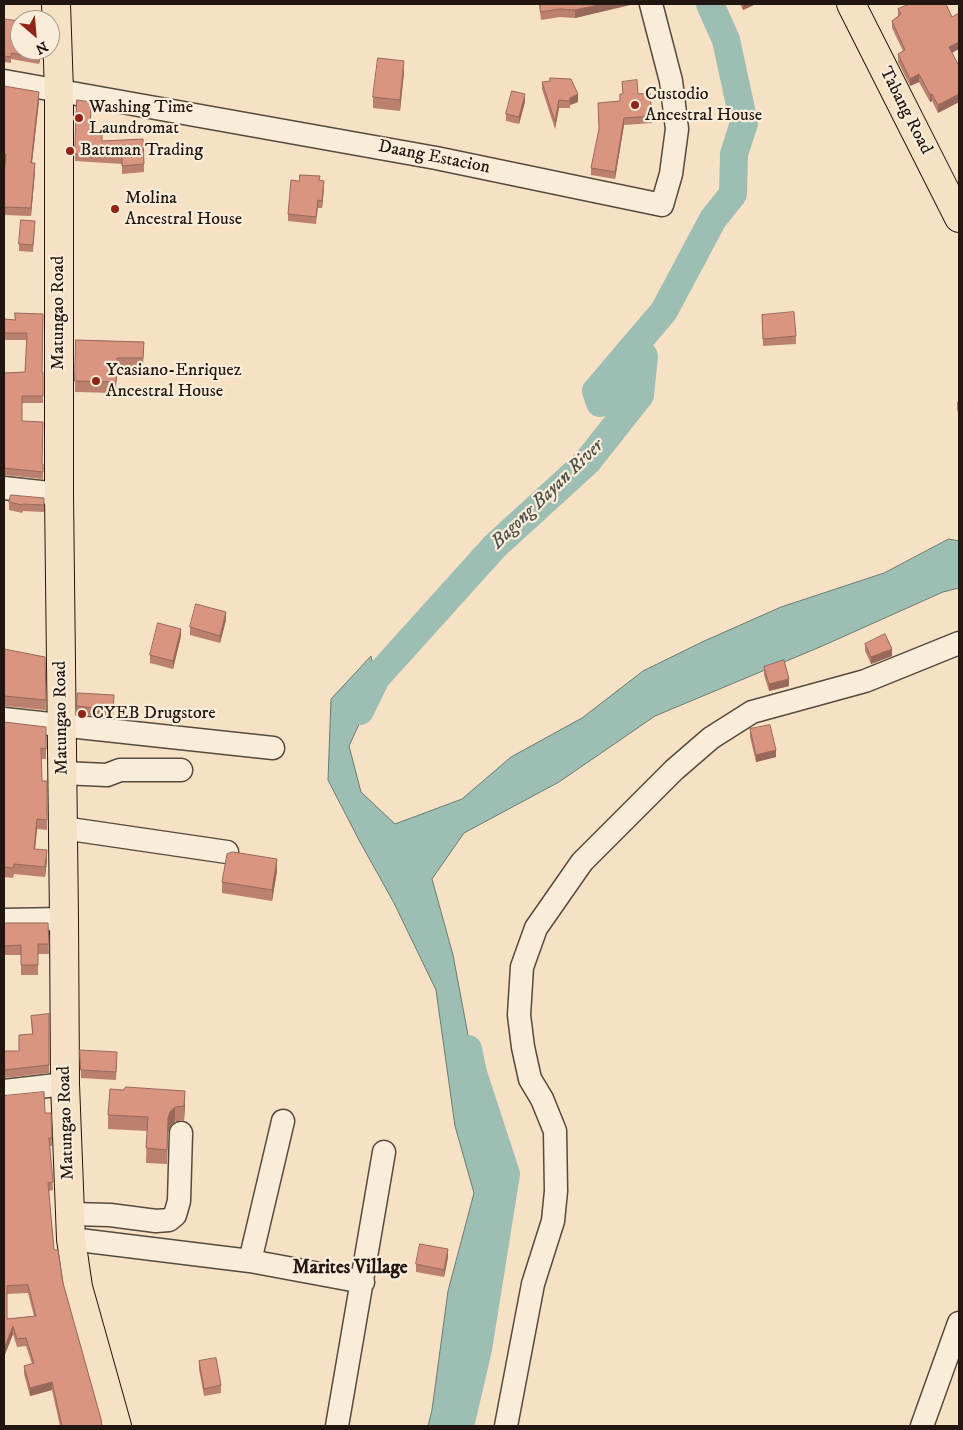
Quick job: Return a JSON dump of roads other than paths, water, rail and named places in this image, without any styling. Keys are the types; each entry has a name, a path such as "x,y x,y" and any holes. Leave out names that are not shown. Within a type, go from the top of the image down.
{"main road":[{"name":"Matungao Road","path":"56,4 59,91 59,494 64,1084 71,1226 78,1288 116,1426"},
{"name":"Tabang Road","path":"852,4 959,218"}],"street":[{"name":"Daang Estacion","path":"4,81 436,158 662,204 671,174 677,129 671,81 651,4"},
{"path":"4,488 59,494"},
{"path":"506,1426 533,1284 553,1221 556,1191 555,1131 542,1099 530,1079 523,1047 520,1015 522,967 536,928 582,862 674,770 711,738 752,712 865,681 959,643"},
{"path":"4,719 272,748"},
{"path":"62,773 107,775 120,770 181,770"},
{"path":"63,828 227,852"},
{"path":"4,920 64,919"},
{"path":"4,1090 64,1084"},
{"path":"250,1261 284,1121"},
{"path":"71,1226 110,1215 156,1221 169,1220 175,1215 179,1200 180,1134"},
{"path":"337,1426 384,1152"},
{"path":"71,1226 363,1282"},
{"path":"922,1426 959,1323"}],"water":[{"path":"949,539 959,541 959,588 943,592 820,647 655,716 559,782 464,833 432,879 453,955 480,1099 506,1203 484,1263 481,1350 454,1426 428,1426 432,1410 448,1291 474,1193 455,1126 436,990 394,903 328,780 331,699 371,656 377,685 349,746 361,792 395,824 462,799 511,757 582,718 643,671 781,607 884,573"}],"waterway":[{"name":"Bagong Bayan River","path":"360,711 376,678 495,546 587,462 640,395 644,356 600,403 596,391 664,311 713,219 733,194 734,154 744,123 726,40 710,4"},
{"path":"460,1426 478,1349 506,1174 473,1073 468,1049"}],"place":[{"name":"Custodio Ancestral House","path":"635,105"},
{"name":"Washing Time Laundromat","path":"79,118"},
{"name":"Battman Trading","path":"70,151"},
{"name":"Molina Ancestral House","path":"115,209"},
{"name":"Ycasiano-Enriquez Ancestral House","path":"96,381"},
{"name":"CYEB Drugstore","path":"82,714"}],"district":[{"name":"Marites Village","path":"350,1269"}]}
